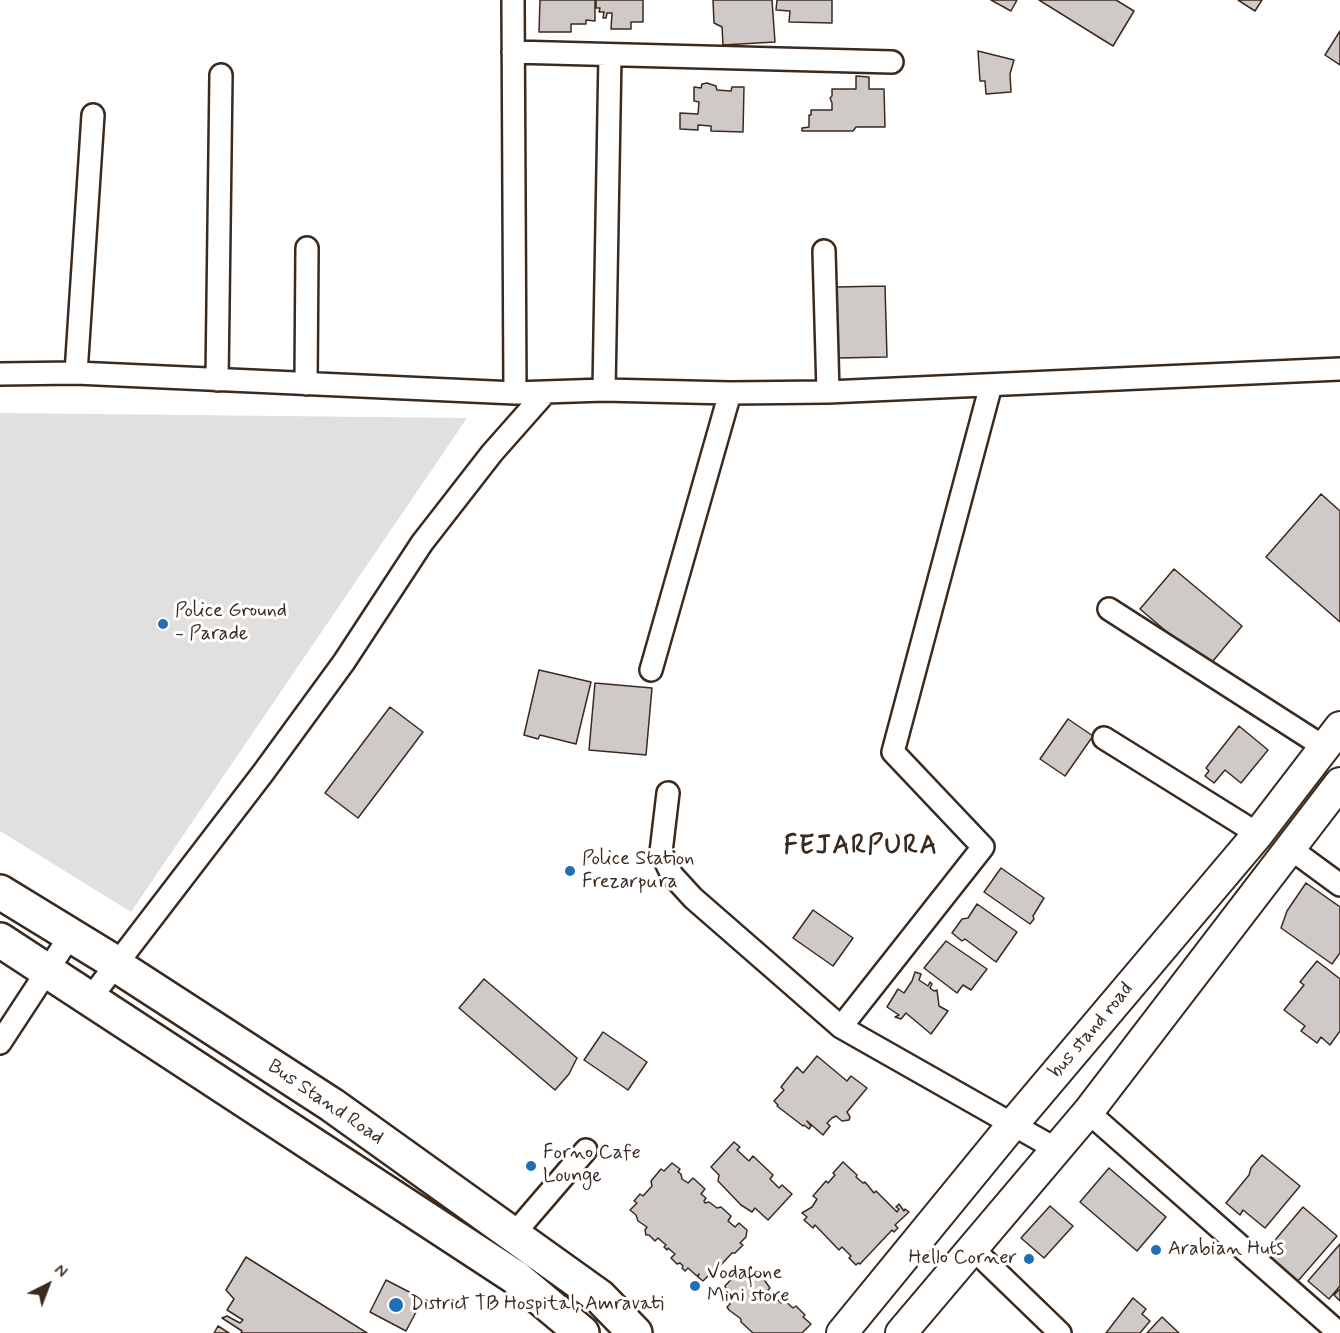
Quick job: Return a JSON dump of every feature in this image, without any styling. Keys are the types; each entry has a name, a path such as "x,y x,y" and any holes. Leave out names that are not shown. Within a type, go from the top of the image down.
{"main road":[{"name":"Bus Stand Road","path":"0,892 116,963 332,1105 600,1297 635,1333"},
{"name":"Bus Stand Road","path":"0,940 515,1277 575,1330"}],"street":[{"path":"513,0 515,393"},
{"path":"513,52 892,62"},
{"path":"603,390 610,55"},
{"path":"217,380 221,75"},
{"path":"76,374 93,115"},
{"path":"306,384 307,248"},
{"path":"824,251 828,392"},
{"path":"0,374 76,374 515,393 603,390 730,393 828,392 1340,369"},
{"path":"841,1027 983,847 893,753 991,385"},
{"path":"89,1000 270,764 344,662 422,543 492,453 545,393"},
{"path":"651,670 730,393"},
{"path":"1109,609 1332,737"},
{"name":"bus stand road","path":"842,1333 1013,1124 1258,834 1332,737"},
{"path":"1104,738 1258,834"},
{"path":"901,1333 1088,1112 1340,783"},
{"path":"668,793 661,852 672,875 693,898 841,1027 1056,1149"},
{"path":"1290,849 1340,885"},
{"path":"0,1043 70,936"},
{"path":"1088,1112 1339,1333"},
{"path":"513,1235 586,1149"},
{"path":"973,1249 1060,1333"}],"shaded area":[{"name":"Police Ground - Parade","path":"0,413 467,418 131,912 0,831"}],"building":[{"path":"540,0 595,0 595,21 586,20 586,24 571,24 571,32 539,32"},
{"path":"596,0 643,0 643,22 631,22 631,29 611,29 612,13 607,13 606,18 603,18 604,12 599,12 600,8 596,8"},
{"path":"713,0 772,0 775,42 723,45 722,27 714,23"},
{"path":"777,0 832,0 832,23 789,22 790,11 776,10"},
{"path":"991,0 1017,0 1011,11"},
{"path":"1039,0 1116,0 1134,11 1113,46"},
{"path":"1238,0 1262,0 1255,11"},
{"path":"1340,31 1340,65 1325,55"},
{"path":"978,51 1014,60 1010,74 1011,92 986,94 985,81 980,81"},
{"path":"856,76 869,77 869,89 884,89 885,127 856,127 853,131 802,131 802,128 809,127 811,110 832,110 830,98 832,89 856,89"},
{"path":"702,84 716,86 717,90 731,91 732,87 744,87 743,132 711,131 711,126 698,125 698,130 680,129 680,113 698,114 699,102 694,101 694,87 701,88"},
{"path":"885,286 887,357 838,358 837,287"},
{"path":"1321,494 1340,511 1340,622 1266,557"},
{"path":"1174,569 1242,626 1208,667 1140,609"},
{"path":"539,670 591,682 576,744 540,735 538,739 524,735"},
{"path":"595,683 652,688 646,755 589,750"},
{"path":"390,707 423,732 358,818 325,793"},
{"path":"1068,719 1093,736 1065,776 1040,759"},
{"path":"1239,726 1268,750 1241,783 1225,770 1214,783 1205,776 1209,771 1206,768"},
{"path":"1001,868 1044,898 1030,924 984,892"},
{"path":"1306,883 1340,907 1340,953 1332,964 1281,928 1287,911"},
{"path":"977,904 1017,932 996,962 965,939 962,941 952,933 962,919 968,918"},
{"path":"813,910 853,938 833,966 793,938"},
{"path":"946,941 987,969 971,990 963,985 957,993 924,968"},
{"path":"1317,961 1340,979 1340,1031 1330,1045 1321,1037 1317,1043 1301,1031 1305,1026 1284,1010 1304,985 1300,982"},
{"path":"915,972 921,974 919,980 928,986 930,982 932,984 930,988 937,990 939,1006 948,1011 931,1034 906,1013 901,1019 895,1017 899,1015 887,1007 898,989 904,993"},
{"path":"484,979 577,1058 569,1074 555,1090 459,1008"},
{"path":"603,1032 647,1062 628,1090 584,1060"},
{"path":"817,1056 847,1081 851,1076 867,1088 847,1112 849,1120 842,1121 836,1116 832,1118 827,1123 830,1126 823,1135 807,1121 811,1126 809,1129 803,1126 777,1106 774,1101 784,1090 781,1087 797,1067 803,1073"},
{"path":"734,1142 740,1147 737,1150 749,1161 753,1156 773,1175 770,1179 779,1188 782,1185 792,1194 768,1220 755,1208 752,1212 741,1205 718,1181 719,1175 711,1167"},
{"path":"1262,1155 1300,1186 1265,1228 1243,1210 1240,1215 1226,1203"},
{"path":"843,1162 857,1175 856,1177 863,1183 865,1182 874,1193 876,1191 897,1212 899,1209 896,1207 899,1204 904,1211 905,1209 909,1212 895,1225 898,1228 894,1232 892,1230 860,1264 856,1265 842,1247 839,1250 815,1225 813,1228 804,1220 807,1217 802,1213 812,1207 817,1199 813,1196 826,1181 828,1183"},
{"path":"672,1163 680,1169 678,1172 682,1179 688,1183 693,1178 705,1189 701,1194 706,1198 705,1203 709,1202 717,1208 721,1207 731,1216 728,1221 735,1227 739,1223 747,1230 746,1237 740,1243 743,1245 732,1253 714,1276 709,1275 703,1281 698,1277 699,1274 697,1276 688,1268 685,1271 680,1263 677,1264 671,1258 675,1254 668,1248 667,1250 664,1247 666,1245 658,1238 655,1241 646,1235 647,1227 638,1221 636,1215 630,1210 637,1203 634,1201 640,1194 643,1196 652,1186 651,1181 661,1169 664,1171"},
{"path":"1109,1168 1166,1217 1137,1251 1080,1202"},
{"path":"1050,1206 1073,1226 1044,1258 1021,1238"},
{"path":"1303,1207 1337,1236 1298,1281 1265,1252"},
{"path":"1340,1244 1340,1286 1329,1299 1308,1281"},
{"path":"246,1257 367,1333 241,1333 242,1331 222,1318 227,1316 240,1323 243,1320 227,1310 234,1299 226,1290"},
{"path":"751,1267 781,1303 784,1300 793,1308 796,1306 805,1315 803,1317 811,1324 802,1333 753,1333 741,1322 741,1319 729,1310 727,1307 730,1304 722,1297 725,1286 739,1271 742,1274 740,1278"},
{"path":"386,1280 423,1299 406,1331 370,1312"},
{"path":"1340,1289 1340,1301 1334,1295"},
{"path":"1133,1298 1146,1309 1142,1314 1150,1321 1140,1333 1106,1333"},
{"path":"1162,1317 1179,1333 1147,1333"},
{"path":"218,1326 229,1333 214,1333"}],"place":[{"name":"Police Ground - Parade","path":"163,624"},
{"name":"Police Station Frezarpura","path":"570,871"},
{"name":"Forno Cafe Lounge","path":"531,1166"},
{"name":"Arabian Huts","path":"1156,1250"},
{"name":"Hello Corner","path":"1029,1259"},
{"name":"Vodafone Mini store","path":"695,1286"},
{"name":"District TB Hospital, Amravati","path":"396,1305"}],"district":[{"name":"FEJARPURA","path":"861,848"}]}
